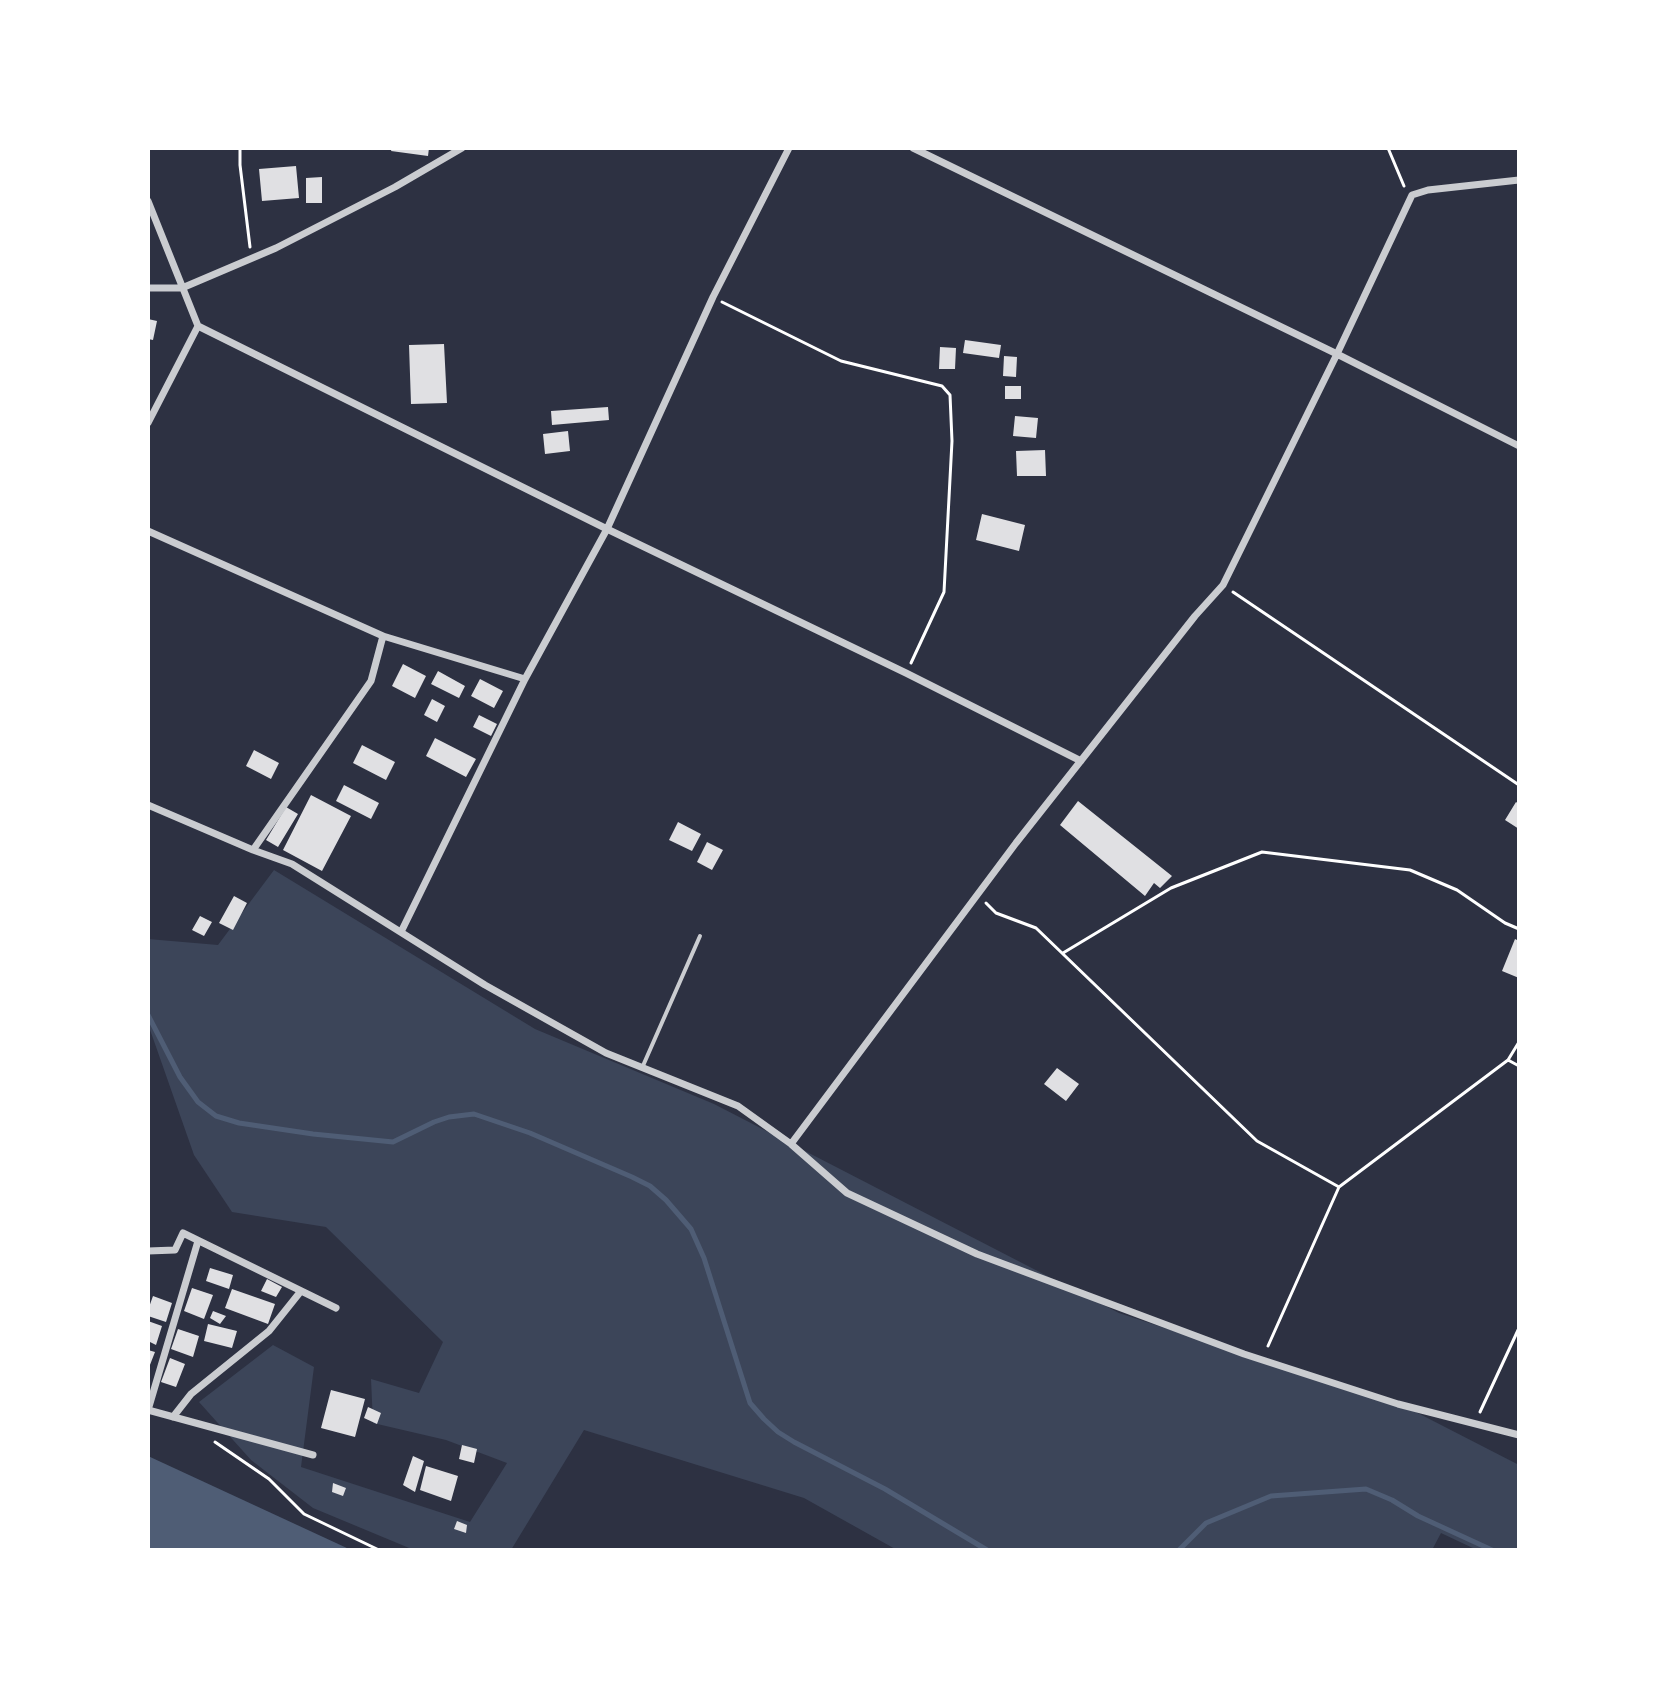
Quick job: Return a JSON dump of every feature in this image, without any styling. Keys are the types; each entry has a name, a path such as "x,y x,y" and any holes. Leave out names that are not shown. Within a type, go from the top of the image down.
{"street":[{"path":"148,288 182,288 276,248 395,187 462,148"},
{"path":"401,932 525,679 607,529 713,297 789,148"},
{"path":"913,148 1519,446"},
{"path":"791,1144 1081,761 1223,585 1412,195 1428,190 1519,180"},
{"path":"148,201 198,326 1081,761"},
{"path":"148,423 198,326"},
{"path":"148,531 383,636 525,679"},
{"path":"253,850 371,681 383,636"},
{"path":"148,805 292,864 485,985 606,1053 738,1106 791,1144 847,1193 977,1254 1244,1354 1398,1404 1519,1435"},
{"path":"148,1251 175,1250 183,1233 336,1308"},
{"path":"198,1241 148,1410 313,1455"},
{"path":"173,1417 191,1394 269,1331 301,1291"}],"lane":[{"path":"642,1068 700,936"}],"path":[{"path":"240,148 251,259"},
{"path":"1388,148 1404,186 1412,195"},
{"path":"713,297 841,361 942,386 950,395 952,441 944,592 906,673"},
{"path":"1223,585 1519,785"},
{"path":"1063,953 1171,888 1262,852 1410,870 1457,890 1519,929"},
{"path":"978,895 996,913 1036,928 1257,1141 1339,1187"},
{"path":"1268,1346 1339,1187 1508,1060 1519,1042"},
{"path":"1508,1060 1519,1066"},
{"path":"1474,1423 1519,1328"},
{"path":"207,1436 269,1479 304,1514 379,1550"}],"shaded area":[{"path":"274,870 535,1029 714,1104 1119,1313 1408,1408 1519,1465 1519,1550 1477,1550 1441,1533 1432,1550 897,1550 804,1498 584,1430 511,1550 414,1550 313,1508 251,1460 199,1402 273,1345 314,1367 301,1467 470,1522 507,1463 446,1440 373,1423 371,1379 419,1393 443,1342 326,1227 232,1212 194,1155 148,1024 148,939 218,945"},
{"path":"148,1456 349,1549 349,1550 148,1550"}],"building":[{"path":"392,148 429,148 428,156 391,151"},
{"path":"296,166 299,198 262,201 259,169"},
{"path":"322,177 322,203 306,203 306,178"},
{"path":"148,319 157,321 153,340 148,339"},
{"path":"965,340 1001,345 999,358 963,353"},
{"path":"444,344 447,403 411,404 409,345"},
{"path":"940,347 956,348 955,369 939,369"},
{"path":"1004,356 1017,357 1016,377 1003,376"},
{"path":"1005,386 1021,386 1021,399 1005,399"},
{"path":"608,407 609,420 552,425 551,411"},
{"path":"1015,416 1038,418 1036,438 1013,436"},
{"path":"568,431 570,451 545,454 543,434"},
{"path":"1045,450 1046,476 1017,476 1016,451"},
{"path":"982,514 1025,525 1019,551 976,540"},
{"path":"403,664 426,676 415,698 392,686"},
{"path":"438,671 465,686 459,698 431,684"},
{"path":"480,679 503,691 494,708 471,696"},
{"path":"432,699 445,706 437,722 424,715"},
{"path":"479,715 497,724 491,736 473,727"},
{"path":"435,738 476,759 466,777 426,756"},
{"path":"362,745 395,762 386,780 353,763"},
{"path":"254,750 279,763 271,779 246,766"},
{"path":"344,785 379,803 371,819 336,801"},
{"path":"311,795 351,816 322,871 283,850"},
{"path":"1078,801 1172,876 1160,888 1154,883 1145,896 1060,825"},
{"path":"1516,802 1519,804 1519,829 1505,820"},
{"path":"286,807 298,814 278,847 266,840"},
{"path":"678,822 701,834 692,851 669,840"},
{"path":"707,842 723,850 712,870 697,862"},
{"path":"234,896 247,903 233,930 219,923"},
{"path":"200,916 212,922 204,936 192,930"},
{"path":"1515,939 1519,941 1519,978 1502,971"},
{"path":"1057,1068 1079,1084 1066,1101 1044,1084"},
{"path":"210,1268 233,1275 229,1289 206,1281"},
{"path":"267,1279 282,1287 276,1297 261,1291"},
{"path":"192,1288 213,1295 204,1319 184,1311"},
{"path":"232,1289 275,1304 268,1324 225,1308"},
{"path":"153,1296 172,1303 166,1322 148,1316"},
{"path":"213,1311 226,1316 220,1324 210,1318"},
{"path":"148,1321 162,1326 156,1345 148,1341"},
{"path":"208,1324 237,1331 232,1348 204,1341"},
{"path":"178,1329 199,1336 193,1357 171,1349"},
{"path":"148,1350 155,1352 148,1370"},
{"path":"170,1358 185,1364 176,1387 161,1382"},
{"path":"331,1390 365,1399 355,1437 321,1428"},
{"path":"368,1407 381,1413 377,1424 364,1418"},
{"path":"462,1445 477,1449 474,1463 459,1459"},
{"path":"413,1456 424,1461 415,1492 403,1485"},
{"path":"426,1466 458,1476 451,1501 420,1490"},
{"path":"333,1483 346,1488 343,1496 332,1492"},
{"path":"457,1521 467,1525 466,1533 454,1529"}],"waterway":[{"path":"148,1015 180,1077 198,1102 216,1116 239,1123 313,1134 393,1142 434,1122 474,1114 530,1133 650,1186 691,1229 704,1258 750,1403 764,1419 794,1442 885,1489 987,1550"},
{"path":"1179,1550 1206,1523 1271,1496 1366,1489 1492,1550"}]}
